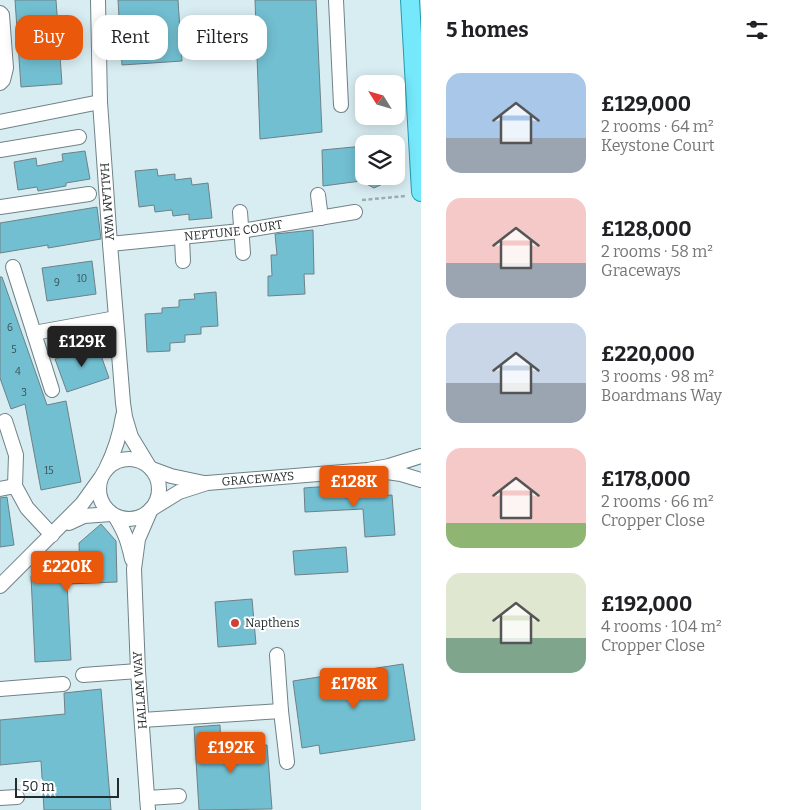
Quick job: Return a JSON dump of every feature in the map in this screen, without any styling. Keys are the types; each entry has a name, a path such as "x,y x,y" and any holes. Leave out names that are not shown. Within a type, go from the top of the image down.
{"main road":[{"path":"410,0 416,194"}],"street":[{"name":"HALLAM WAY","path":"98,0 100,102 125,417 132,437 150,467"},
{"path":"336,0 341,105"},
{"path":"0,13 2,15 6,68 3,80 0,83"},
{"path":"0,122 100,102"},
{"path":"0,150 79,137"},
{"path":"0,207 89,194"},
{"path":"318,195 321,218"},
{"path":"240,212 243,252"},
{"name":"NEPTUNE COURT","path":"110,244 241,231 355,212"},
{"path":"182,238 183,261"},
{"path":"13,268 52,390"},
{"path":"34,333 116,318"},
{"name":"HALLAM WAY","path":"103,474 119,438 124,403"},
{"path":"5,421 16,455 15,486 27,508 52,535"},
{"name":"GRACEWAYS","path":"152,509 179,492 207,483 368,470 421,456"},
{"path":"0,586 82,504 103,474 112,464 119,460 134,459 150,467 159,484 157,501 152,509 138,518 130,520 113,515 102,504 100,498 98,486 103,474"},
{"name":"GRACEWAYS","path":"150,467 171,476 207,483"},
{"name":"GRACEWAYS","path":"368,470 402,474 421,480"},
{"path":"0,489 15,486"},
{"name":"HALLAM WAY","path":"147,804 138,671 134,569 138,539 152,509"},
{"name":"HALLAM WAY","path":"113,515 124,530 134,569"},
{"path":"52,535 71,521 84,516 113,515"},
{"path":"277,655 287,762"},
{"path":"83,675 138,671"},
{"path":"0,689 63,684"},
{"path":"142,720 281,711"},
{"path":"147,804 179,796"},
{"path":"0,798 17,797"}],"path":[{"path":"355,212 355,201 416,194"}],"building":[{"path":"15,0 56,0 57,15 16,15"},
{"path":"118,0 178,0 178,60 182,61 122,65 122,60 168,60 168,15 119,15"},
{"path":"255,0 316,0 322,132 260,139 257,60 267,60 267,15 256,15"},
{"path":"19,60 60,60 62,84 21,87"},
{"path":"355,147 355,182 323,186 322,150"},
{"path":"85,151 90,179 38,191 37,187 18,190 14,162 36,158 37,166 63,161 62,154"},
{"path":"157,169 158,176 175,174 175,180 191,178 192,185 208,183 212,218 189,220 189,214 173,216 172,210 155,212 154,205 139,207 135,171"},
{"path":"368,185 380,185 374,188"},
{"path":"97,207 101,239 48,248 48,245 0,253 0,223"},
{"path":"313,230 314,274 304,274 305,294 268,296 268,276 272,276 271,255 277,255 275,234"},
{"path":"92,261 96,294 47,301 42,268"},
{"path":"0,277 2,277 47,405 66,401 81,482 41,490 25,404 11,409 0,378"},
{"path":"216,292 218,326 201,327 201,334 185,335 185,342 170,343 170,351 147,352 145,314 162,313 162,308 179,307 179,300 195,299 194,294"},
{"path":"97,344 109,378 67,392 55,359"},
{"path":"344,485 345,498 392,495 395,535 365,537 363,509 305,512 304,488"},
{"path":"7,497 14,545 0,547 0,498"},
{"path":"101,524 116,541 117,582 67,584 71,660 35,662 31,576 57,552 80,577 79,543"},
{"path":"346,547 348,572 295,575 293,551"},
{"name":"Napthens","path":"252,599 256,644 218,647 215,602"},
{"path":"403,664 415,740 320,754 319,745 302,748 293,681"},
{"path":"101,689 111,810 44,810 41,761 0,765 0,720 65,714 64,693"},
{"path":"220,725 221,748 267,745 272,809 199,810 194,727"}],"place":[{"name":"Napthens","path":"235,623"}]}
